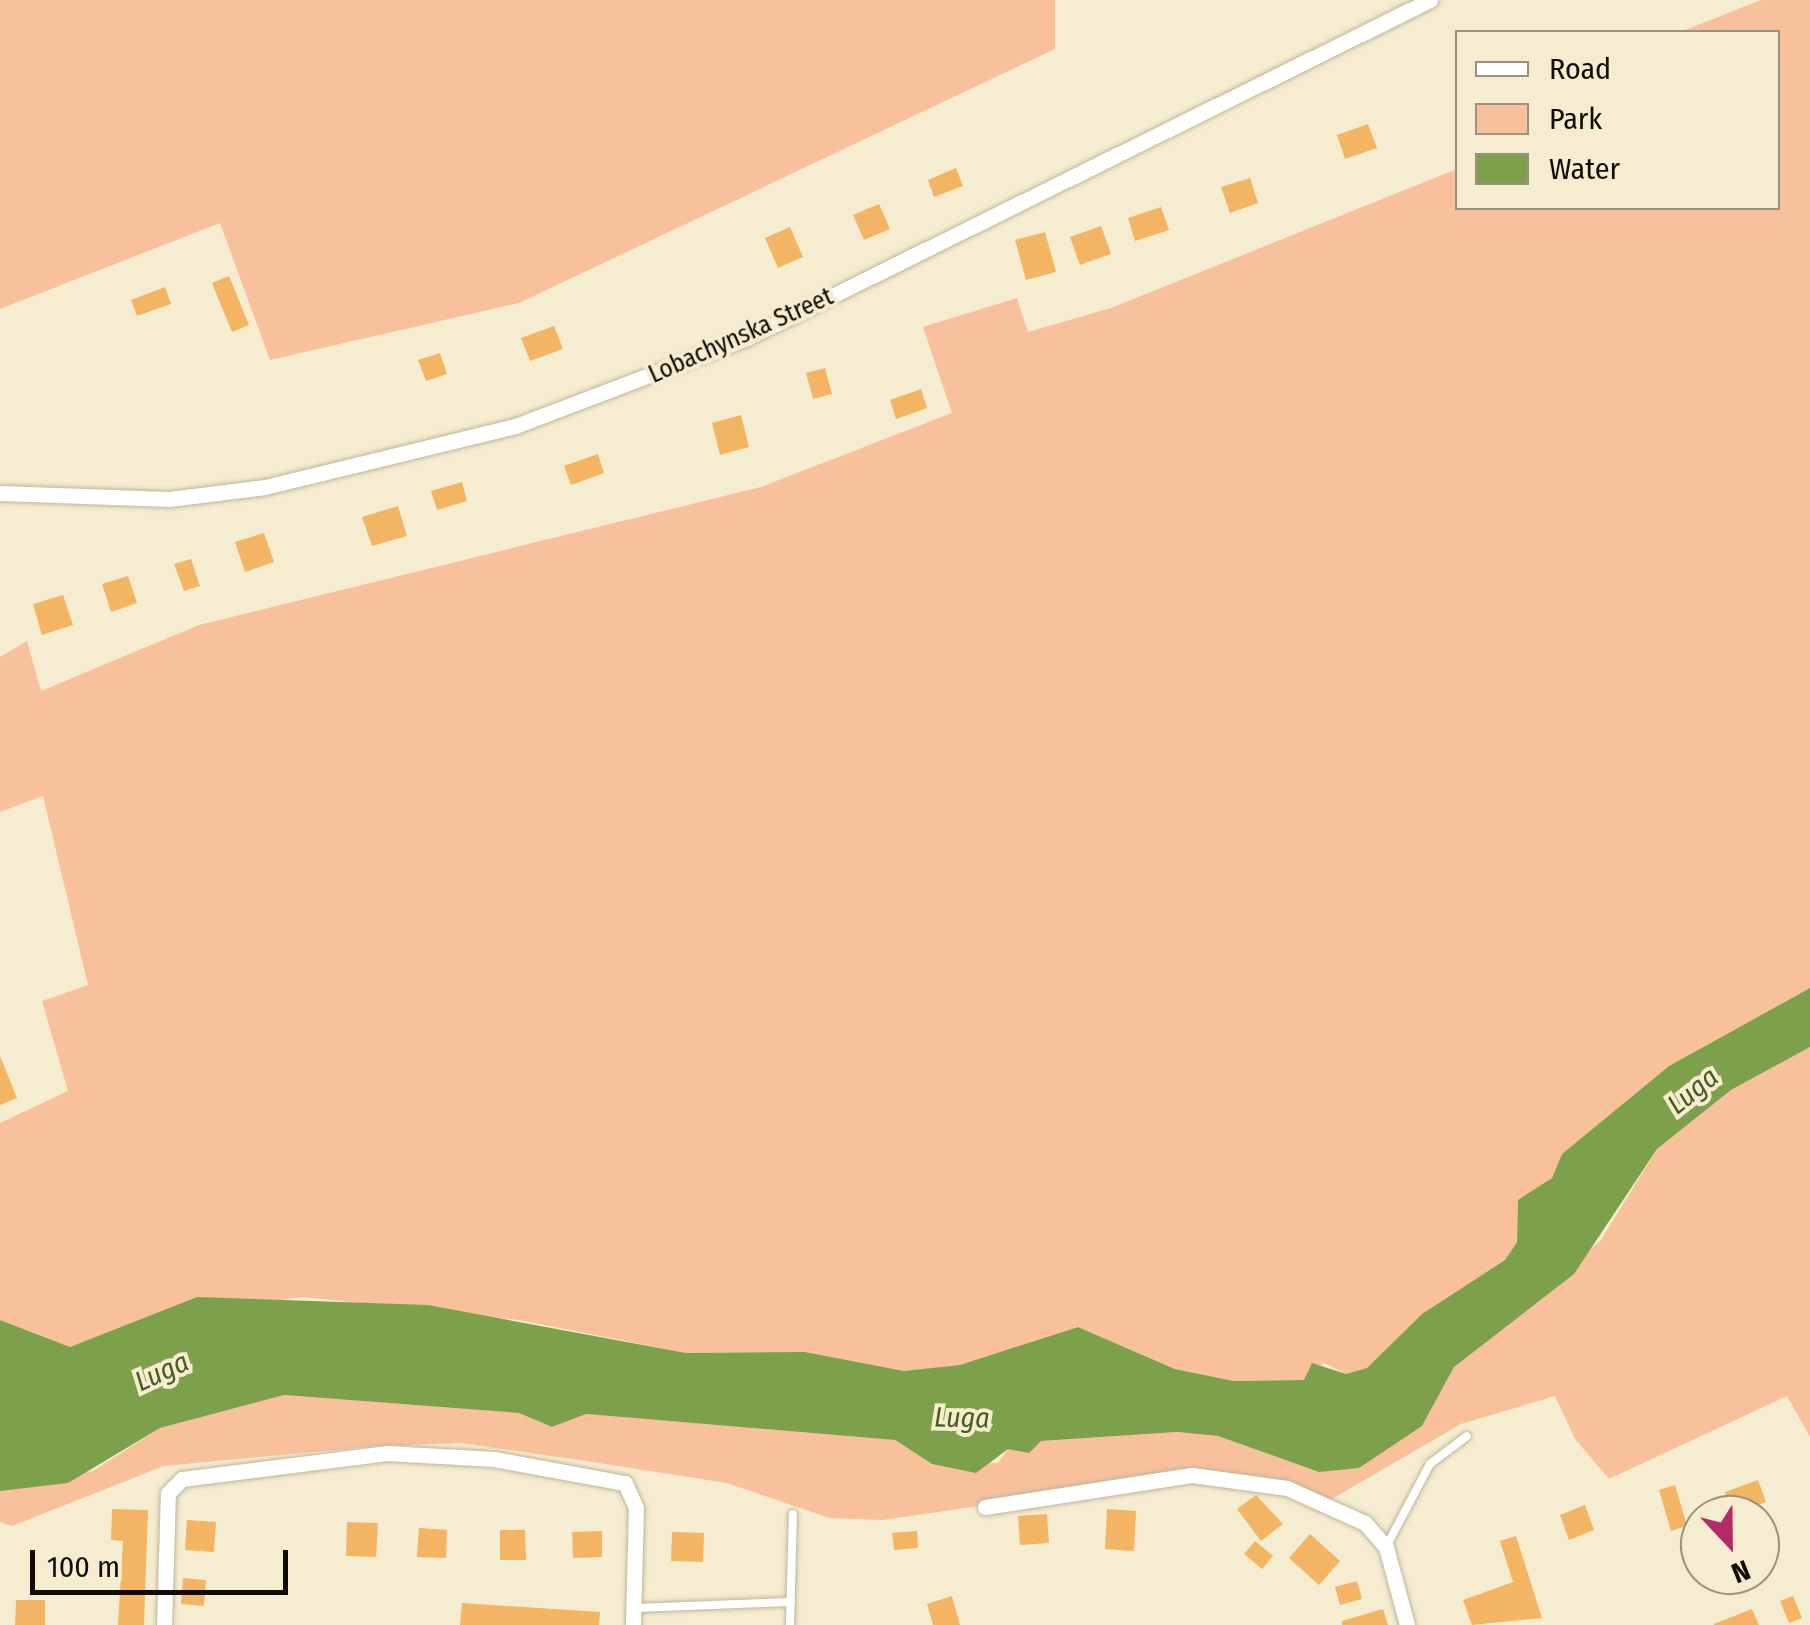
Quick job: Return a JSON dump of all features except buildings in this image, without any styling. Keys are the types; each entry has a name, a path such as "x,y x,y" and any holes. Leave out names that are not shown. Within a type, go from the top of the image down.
{"street":[{"name":"Lobachynska Street","path":"0,493 169,499 265,487 515,426 748,337 1430,0"},
{"path":"164,1625 168,1493 192,1474 387,1454 494,1459 596,1472 625,1484 633,1497 633,1617"},
{"path":"985,1507 1192,1474 1236,1477 1325,1504 1364,1522 1386,1548 1407,1625"}],"lane":[{"path":"1386,1548 1430,1464 1467,1436"},
{"path":"790,1625 794,1514"},
{"path":"633,1617 791,1602"}],"green space":[{"path":"0,0 1055,0 1055,49 519,303 270,360 220,223 0,309"},
{"path":"1761,0 1810,0 1810,988 1669,1066 1562,1154 1552,1178 1518,1201 1517,1242 1505,1260 1422,1314 1368,1368 1346,1374 1324,1363 1304,1380 1234,1381 1176,1369 1078,1327 960,1366 904,1371 805,1352 686,1353 519,1320 303,1297 244,1305 197,1297 70,1347 0,1320 0,1123 68,1091 42,1001 88,985 43,796 0,812 0,657 27,641 41,691 199,625 761,487 952,413 923,327 1017,298 1028,332 1111,308 1455,170 1455,210 1780,210 1780,30 1685,30"},
{"path":"1810,1047 1810,1437 1787,1396 1609,1479 1575,1439 1555,1396 1461,1424 1325,1503 1192,1475 883,1520 829,1518 727,1483 586,1461 461,1443 376,1446 164,1466 12,1526 0,1522 0,1491 93,1471 160,1428 284,1395 519,1413 552,1427 586,1414 895,1440 932,1464 998,1463 1008,1449 1041,1441 1177,1432 1218,1436 1319,1472 1422,1426 1454,1367 1601,1240 1657,1149 1731,1090"}],"water":[{"name":"Luga","path":"1810,988 1810,1047 1731,1090 1657,1149 1574,1274 1454,1367 1422,1426 1359,1468 1319,1472 1218,1436 1177,1432 1041,1441 1029,1453 1008,1449 976,1473 932,1464 895,1440 586,1414 552,1427 519,1413 284,1395 160,1428 68,1483 0,1491 0,1320 70,1347 197,1297 428,1305 686,1353 805,1352 904,1371 960,1365 1078,1327 1175,1369 1234,1381 1304,1380 1312,1363 1346,1374 1367,1368 1422,1314 1505,1260 1517,1242 1518,1200 1552,1178 1562,1154 1669,1066"}]}
